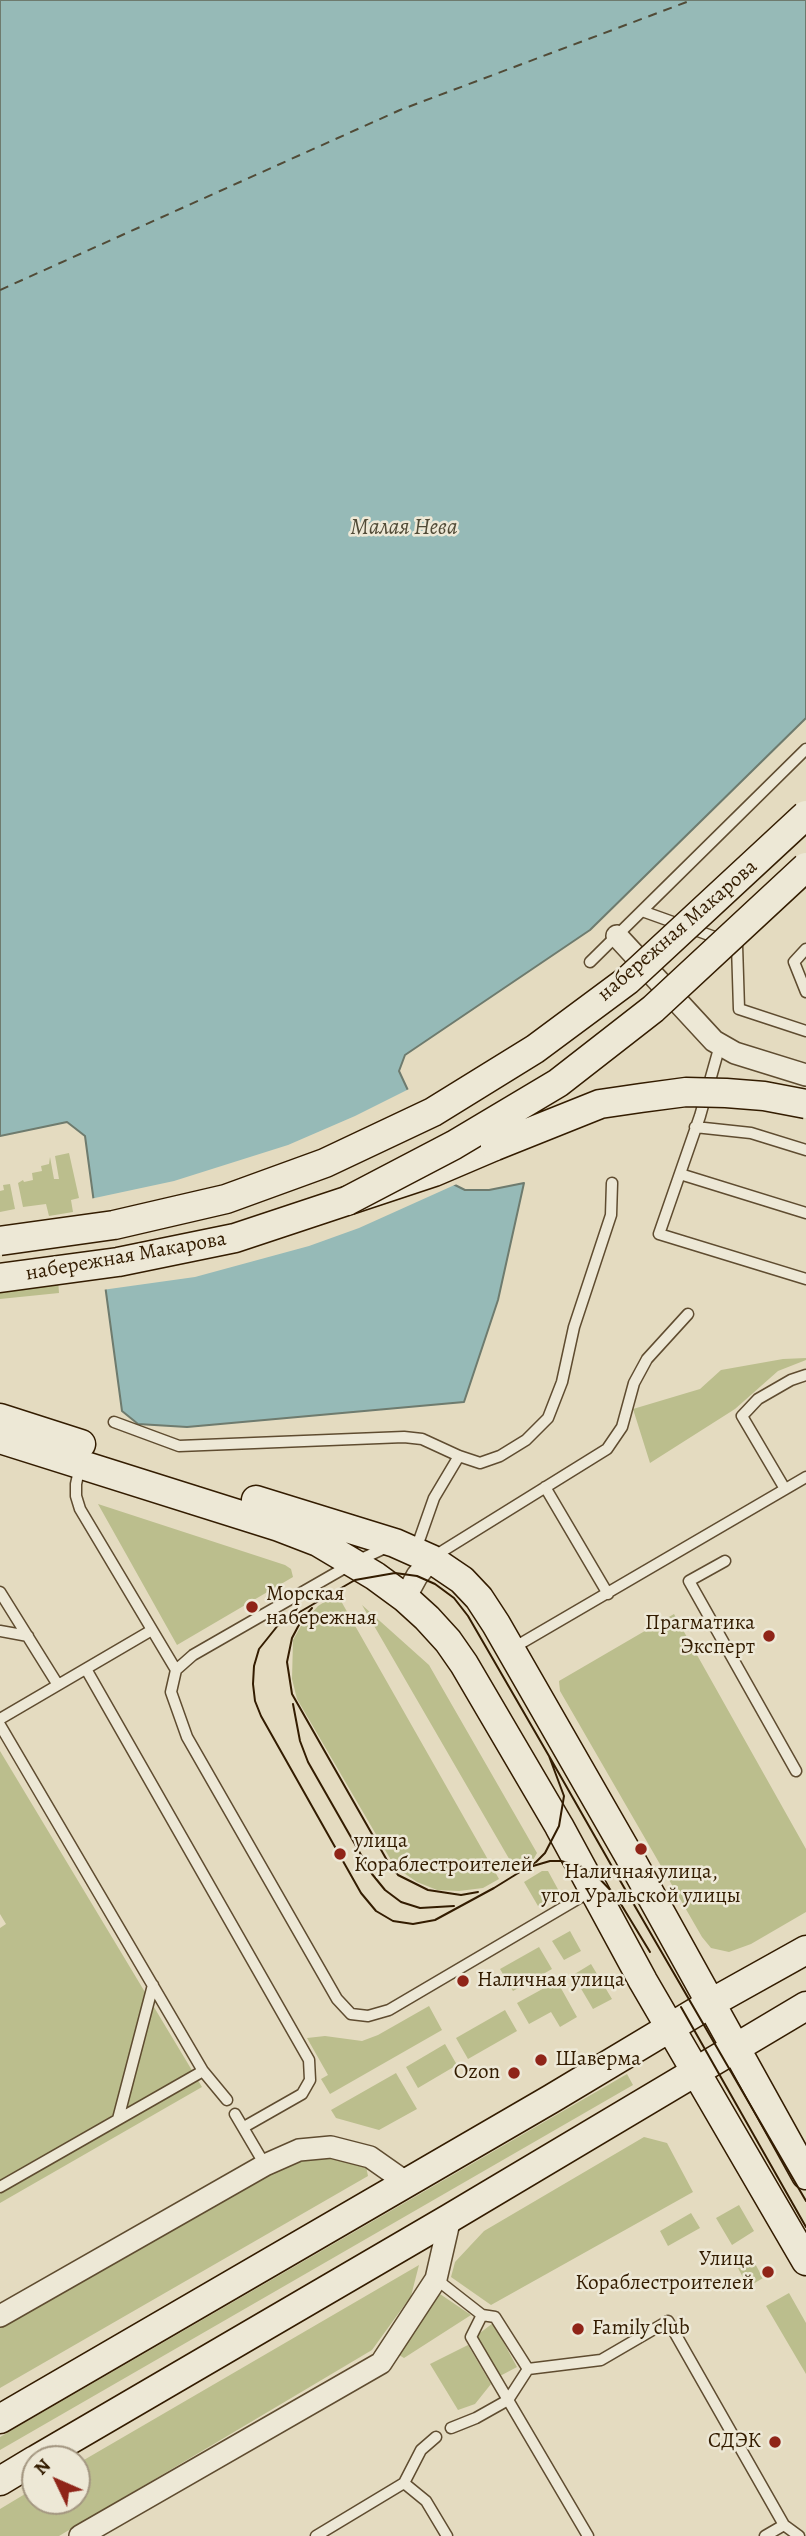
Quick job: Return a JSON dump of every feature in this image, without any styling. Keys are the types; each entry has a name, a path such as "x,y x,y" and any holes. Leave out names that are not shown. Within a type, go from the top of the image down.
{"main road":[{"name":"набережная Макарова","path":"0,1241 114,1225 226,1199 325,1163 433,1112 535,1049 628,980 806,815"},
{"name":"набережная Макарова","path":"0,1278 118,1262 235,1238 347,1201 454,1145 558,1083 653,1009 806,867"},
{"path":"347,1201 434,1172 600,1104 699,1092 764,1096 806,1104"},
{"path":"0,1419 413,1551 461,1580 479,1598 510,1649 806,2175"},
{"path":"0,1439 279,1527 318,1542 355,1562 405,1598 448,1641 464,1664 806,2261"},
{"path":"0,2419 806,1950"},
{"path":"62,2445 806,2006"},
{"path":"0,2481 21,2469"}],"street":[{"path":"617,936 719,1045 735,1053 806,1075"},
{"path":"405,1598 417,1576 413,1551"},
{"path":"0,2316 265,2165 299,2150 331,2147 370,2157 407,2183"},
{"path":"79,2536 381,2363 436,2279 450,2218"}],"lane":[{"path":"590,962 806,749"},
{"path":"642,911 737,945 739,1009 806,1031"},
{"path":"806,949 794,962 806,992"},
{"path":"719,1045 659,1234 806,1279"},
{"path":"695,1127 751,1133 806,1150"},
{"path":"680,1174 806,1213"},
{"path":"114,1422 179,1446 404,1437 422,1439 480,1463 500,1456 526,1440 548,1418 562,1382 574,1327 611,1214 612,1183"},
{"path":"593,1889 389,2010 368,2016 351,2014 337,1999 187,1737 171,1692 176,1670 204,1648 355,1562 413,1551 545,1488 607,1449 622,1427 634,1383 647,1359 688,1314"},
{"path":"785,1489 742,1416 758,1399 791,1380 806,1375"},
{"path":"413,1551 434,1498 459,1456"},
{"path":"81,1464 76,1484 80,1509 176,1670"},
{"path":"510,1649 806,1477"},
{"path":"545,1488 608,1594"},
{"path":"725,1561 689,1581 796,1771"},
{"path":"0,1591 58,1685"},
{"path":"0,1719 152,1630"},
{"path":"0,1631 29,1636"},
{"path":"86,1669 309,2060 310,2080 302,2094 244,2127"},
{"path":"0,1725 203,2071 227,2100"},
{"path":"118,2119 153,1985"},
{"path":"0,2187 203,2071"},
{"path":"234,2114 265,2165"},
{"path":"436,2279 482,2315 495,2317 528,2370"},
{"path":"482,2315 471,2337 589,2536"},
{"path":"451,2428 508,2400 528,2370 601,2360 668,2322 784,2525 799,2536"},
{"path":"316,2536 404,2483 421,2450 436,2437"},
{"path":"404,2483 426,2501 447,2536"},
{"path":"765,2536 784,2525"}],"green space":[{"path":"69,1153 79,1198 71,1200 73,1212 49,1216 46,1204 23,1207 18,1183 33,1180 32,1173 42,1171 41,1166 49,1164 50,1157 54,1179 59,1179 55,1156"},
{"path":"10,1184 15,1209 0,1212 0,1191 4,1190 3,1185"},
{"path":"57,1264 59,1293 0,1299 0,1269"},
{"path":"806,1358 778,1371 735,1409 650,1463 633,1409 700,1389 721,1370 783,1359"},
{"path":"98,1504 285,1565 291,1569 293,1577 177,1645"},
{"path":"337,1594 499,1879 483,1888 437,1890 417,1882 395,1867 297,1699 292,1679 293,1640 302,1624 318,1606"},
{"path":"362,1605 429,1665 537,1853 533,1860 515,1869"},
{"path":"674,1614 806,1849 806,1912 751,1944 729,1952 711,1948 702,1937 560,1691 559,1681"},
{"path":"0,1751 202,2087 0,2203 0,1928 6,1924 0,1914"},
{"path":"542,1871 548,1871 560,1893 538,1906 524,1882"},
{"path":"570,1931 581,1951 564,1960 552,1941"},
{"path":"539,1947 552,1969 513,1991 500,1969"},
{"path":"591,1964 612,1999 593,2009 573,1975"},
{"path":"557,1981 577,2017 560,2027 551,2012 529,2024 517,2003"},
{"path":"429,2006 442,2030 330,2094 321,2079 328,2075 307,2038 325,2036 362,2041"},
{"path":"505,2010 517,2031 468,2059 456,2038"},
{"path":"445,2044 457,2065 418,2088 406,2067"},
{"path":"396,2073 417,2109 379,2130 336,2118 331,2110"},
{"path":"627,2074 633,2085 0,2450 0,2437"},
{"path":"644,2137 667,2143 693,2192 491,2305 451,2277 455,2262 484,2231"},
{"path":"334,2153 366,2166 368,2176 0,2388 0,2326 245,2185 300,2159"},
{"path":"739,2205 754,2231 732,2245 716,2218"},
{"path":"691,2213 700,2228 668,2246 660,2231"},
{"path":"753,2260 763,2278 748,2287 738,2268"},
{"path":"419,2265 411,2296 372,2350 59,2536 0,2536 0,2509 21,2496 21,2515 91,2515 91,2456"},
{"path":"437,2292 471,2315 404,2358 399,2355"},
{"path":"789,2293 806,2323 806,2374 766,2306"},
{"path":"493,2323 517,2367 500,2376 476,2336"},
{"path":"468,2345 491,2384 475,2404 458,2410 430,2364"}],"water":[{"name":"Малая Нева","path":"0,0 806,0 806,718 590,930 405,1055 399,1071 451,1183 465,1190 489,1190 524,1183 498,1300 464,1402 187,1427 138,1424 122,1411 85,1136 67,1122 0,1136"}],"pier":[{"path":"411,1088 454,1180 459,1183 359,1228 309,1246 195,1277 102,1290 90,1199 174,1181 288,1145"}],"ferry route":[{"path":"0,290 400,110 692,0"}],"tram line":[{"path":"549,1756 564,1796 559,1826 545,1853 536,1862 494,1888 435,1920 413,1924 393,1921 376,1911 361,1893 261,1716 255,1701 253,1684 259,1649 279,1624 355,1580 395,1573 417,1576 435,1584 454,1598 468,1616 549,1756 618,1877 806,2201"},
{"path":"312,1608 292,1638 287,1662 292,1694 388,1862 398,1875 428,1890 461,1895 478,1892"},
{"path":"293,1704 300,1741 308,1762 372,1874 385,1890 401,1902 420,1908 454,1906"},
{"path":"533,1866 561,1861 595,1874 616,1896 650,1952"},
{"path":"681,2007 806,2227"}],"place":[{"name":"Морская набережная","path":"252,1607"},
{"name":"Прагматика Эксперт","path":"769,1636"},
{"name":"Наличная улица, угол Уральской улицы","path":"641,1849"},
{"name":"улица Кораблестроителей","path":"340,1854"},
{"name":"Наличная улица","path":"463,1981"},
{"name":"Шаверма","path":"541,2060"},
{"name":"Ozon","path":"514,2073"},
{"name":"Улица Кораблестроителей","path":"768,2272"},
{"name":"Family club","path":"578,2329"},
{"name":"СДЭК","path":"775,2442"}]}
